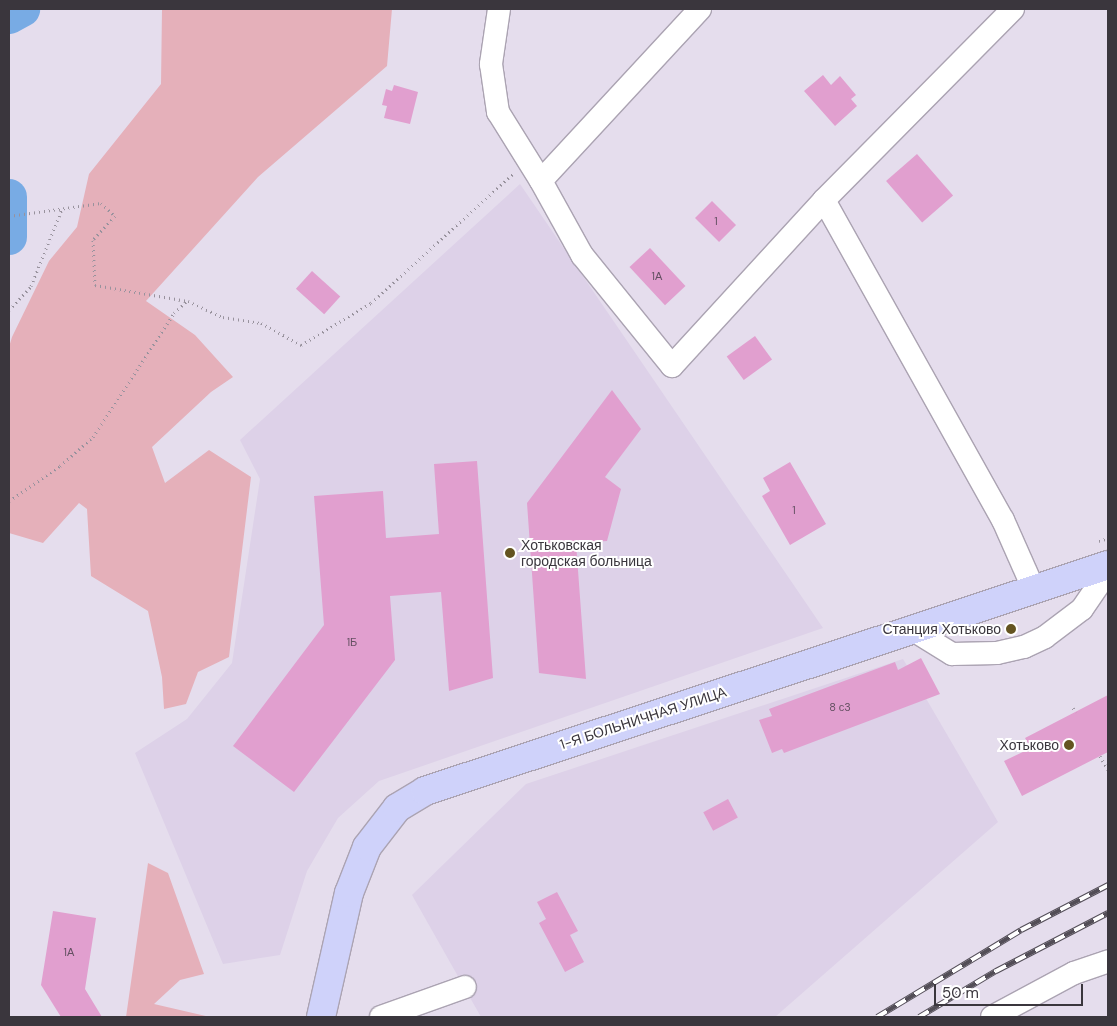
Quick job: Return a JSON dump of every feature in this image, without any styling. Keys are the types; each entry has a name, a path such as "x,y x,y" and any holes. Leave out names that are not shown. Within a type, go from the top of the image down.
{"main road":[{"name":"1-Я БОЛЬНИЧНАЯ УЛИЦА","path":"321,1017 356,871 367,847 397,808 450,781 1108,565"}],"street":[{"path":"499,9 491,64 498,112 541,182 582,255 672,366 824,200 1013,9"},
{"path":"541,182 700,9"},
{"path":"824,200 1003,520 1034,590"},
{"path":"913,630 952,654 975,656 1024,647 1045,637 1082,609 1108,571"},
{"path":"992,1017 1074,973 1108,961"},
{"path":"381,1017 464,987"}],"path":[{"path":"9,216 101,202 115,216 93,240 95,285 188,301 222,317 261,323 301,345 371,302 528,160"},
{"path":"9,310 31,286 62,208"},
{"path":"9,501 60,466 93,437 174,312 188,301"},
{"path":"1100,756 1108,770"}],"shaded area":[{"path":"162,9 392,9 387,66 258,177 146,301 195,335 233,377 211,392 152,447 165,483 209,450 251,477 229,657 198,672 186,704 164,709 162,677 148,611 91,576 87,509 79,503 43,543 9,533 9,347 49,261 77,227 89,174 161,84"},
{"name":"Хотьковская городская больница","path":"520,184 823,628 379,781 338,818 307,871 280,955 223,964 135,753 187,719 232,663 260,479 240,440"},
{"path":"903,659 998,822 775,1017 481,1017 412,895 526,784"},
{"path":"148,863 168,873 204,974 180,980 154,1004 210,1017 126,1017"}],"building":[{"path":"823,75 831,85 840,76 856,95 851,99 857,106 835,126 804,91"},
{"path":"394,85 418,92 410,124 384,118 387,106 382,105 386,89 392,91"},
{"path":"917,154 953,196 922,222 886,181"},
{"path":"712,201 736,225 719,242 695,218"},
{"path":"650,248 685,286 665,305 630,267"},
{"path":"312,271 340,296 324,314 296,289"},
{"path":"755,336 772,359 744,380 727,357"},
{"path":"612,390 641,429 605,477 621,489 607,541 576,543 586,679 539,673 527,503"},
{"path":"477,461 493,678 449,691 441,592 390,596 395,660 294,792 233,746 324,625 314,496 383,491 386,538 439,534 434,464"},
{"path":"790,462 826,524 790,545 762,496 770,491 763,478"},
{"path":"921,658 940,694 784,753 782,749 772,753 759,720 772,716 769,709 895,662 898,670"},
{"name":"Хотьково","path":"1108,695 1108,752 1022,796 1004,761 1031,748 1025,738"},
{"path":"728,799 738,818 713,831 703,812"},
{"path":"557,892 578,931 570,935 584,962 565,972 539,923 546,919 537,902"},
{"path":"53,911 96,918 85,989 102,1017 61,1017 41,985"}],"waterway":[{"path":"9,16 22,9"},
{"path":"9,197 9,237"}],"railway":[{"path":"877,1017 1021,930 1108,885"},
{"path":"919,1017 996,971 1108,913"}],"place":[{"name":"Хотьковская городская больница","path":"510,553"},
{"name":"Станция Хотьково","path":"1011,629"},
{"name":"Хотьково","path":"1069,745"}]}
